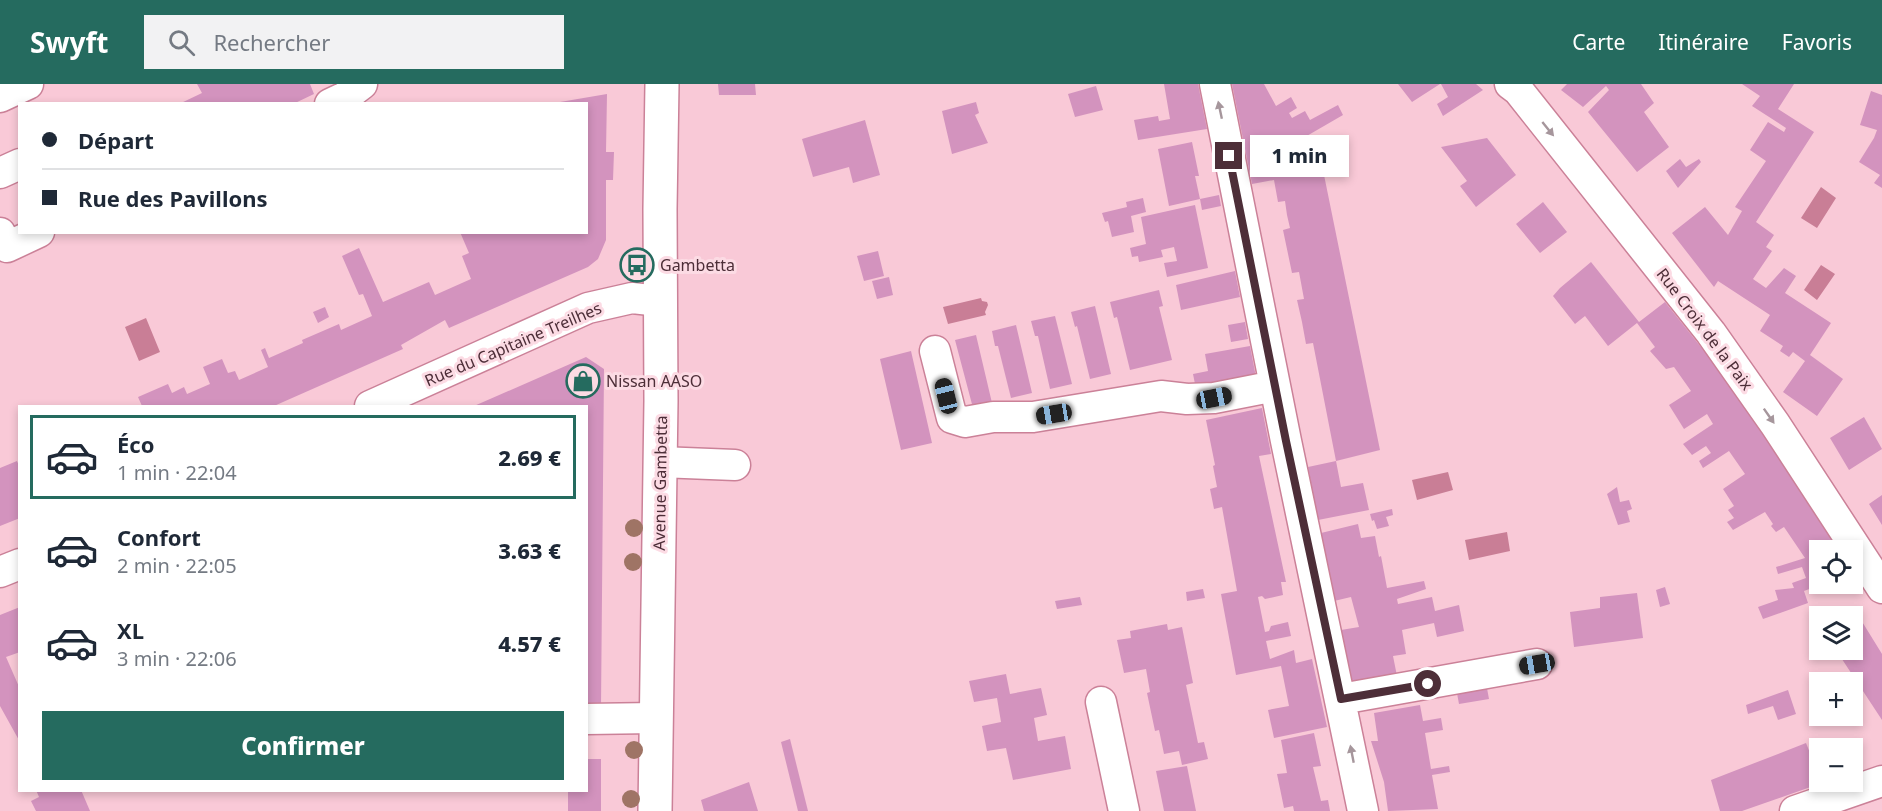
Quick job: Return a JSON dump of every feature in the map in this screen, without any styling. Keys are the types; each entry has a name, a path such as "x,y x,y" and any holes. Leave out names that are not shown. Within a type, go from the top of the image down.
{"main road":[{"name":"Avenue Gambetta","path":"654,811 660,462 662,84"}],"street":[{"path":"0,97 28,84"},
{"path":"334,102 362,84"},
{"path":"1215,84 1363,811"},
{"name":"Rue Croix de la Paix","path":"1525,90 1711,333 1775,424 1882,588"},
{"path":"0,173 18,165"},
{"path":"0,233 7,247 35,234"},
{"name":"Rue du Capitaine Treilhes","path":"372,405 588,308 632,298 660,301"},
{"path":"935,351 952,417 965,422 993,417 1033,417 1161,396 1187,399 1214,398 1275,386"},
{"path":"660,462 735,465"},
{"path":"0,572 18,565"},
{"path":"1341,699 1537,664"},
{"path":"1101,702 1124,811"},
{"path":"588,719 655,718"},
{"path":"1795,811 1882,781"}],"shaded area":[{"path":"1821,187 1836,198 1817,228 1801,218"},
{"path":"1821,265 1835,274 1817,300 1804,290"},
{"path":"981,298 988,305 986,315 948,324 943,307"},
{"path":"146,318 160,352 139,361 125,327"},
{"path":"1448,472 1453,490 1417,500 1412,480"},
{"path":"1507,532 1510,551 1469,560 1465,540"}],"building":[{"path":"197,84 310,84 314,94 297,102 183,102 202,93"},
{"path":"718,84 755,84 756,95 719,95"},
{"path":"1164,84 1198,84 1207,129 1138,140 1134,120 1158,116 1159,121 1170,119"},
{"path":"1232,84 1264,84 1276,106 1291,97 1297,108 1289,113 1292,118 1305,111 1310,120 1338,105 1343,115 1286,148 1291,168 1309,165 1310,173 1323,170 1380,450 1336,461 1313,343 1306,344 1297,300 1304,299 1299,272 1292,273 1283,230 1290,228 1285,201 1278,202 1274,180 1252,184"},
{"path":"1398,84 1440,84 1412,102"},
{"path":"1441,84 1476,84 1483,90 1443,116 1437,104 1448,97"},
{"path":"1567,84 1641,84 1654,103 1644,112 1669,147 1637,172 1588,112 1609,90 1606,86 1583,107 1561,90"},
{"path":"1742,84 1794,84 1778,109 1814,132 1756,222 1774,235 1766,247 1772,251 1753,279 1766,288 1784,268 1796,276 1785,293 1831,323 1810,355 1843,379 1817,416 1783,392 1805,361 1793,352 1789,357 1780,351 1783,346 1760,331 1770,315 1718,281 1714,287 1672,233 1705,207 1728,235 1742,211 1735,207 1766,161 1750,150 1768,122 1784,132 1786,128 1752,106 1760,96"},
{"path":"1096,86 1103,110 1075,117 1068,94"},
{"path":"1871,91 1882,95 1882,188 1874,183 1880,175 1859,162 1877,130 1860,125"},
{"path":"607,94 606,152 614,152 613,180 606,180 606,240 598,259 588,267 449,328 445,320 401,345 403,349 276,405 142,405 138,397 168,384 172,393 184,387 187,394 210,384 203,367 222,359 228,373 235,371 239,380 268,367 261,350 265,348 269,358 339,324 341,330 372,316 363,294 359,295 342,256 359,248 383,302 429,282 435,295 471,279 462,256 469,253 461,234 588,234 588,102 560,102"},
{"path":"976,102 979,113 975,115 988,143 952,154 942,111"},
{"path":"865,120 880,175 853,183 849,167 813,177 802,139"},
{"path":"1487,138 1516,175 1476,207 1460,186 1467,181 1441,147"},
{"path":"1192,142 1199,176 1195,176 1200,199 1169,206 1158,149"},
{"path":"1680,159 1686,167 1699,159 1701,162 1678,188 1666,171"},
{"path":"1219,195 1221,206 1202,210 1200,199"},
{"path":"1143,198 1146,212 1131,216 1134,232 1112,237 1108,221 1105,222 1102,213 1127,207 1126,202"},
{"path":"1543,202 1567,232 1540,253 1516,224"},
{"path":"1195,205 1208,268 1167,277 1164,263 1177,261 1174,247 1161,250 1163,257 1139,262 1138,256 1132,257 1130,248 1146,244 1141,217"},
{"path":"878,251 884,276 864,281 857,256"},
{"path":"1591,262 1639,322 1665,302 1728,381 1832,540 1809,540 1809,589 1804,591 1808,603 1763,619 1758,607 1778,600 1775,590 1794,588 1792,583 1806,578 1802,567 1778,574 1776,567 1805,558 1784,527 1776,532 1765,512 1733,530 1727,522 1734,518 1728,510 1734,506 1723,489 1745,474 1729,451 1703,468 1699,461 1711,453 1706,446 1692,455 1683,444 1713,424 1707,414 1684,429 1669,405 1691,391 1674,367 1666,369 1650,351 1655,347 1637,323 1608,346 1585,316 1575,324 1553,296"},
{"path":"1235,271 1240,297 1181,310 1176,285"},
{"path":"889,277 893,295 877,299 872,281"},
{"path":"1159,290 1163,306 1159,307 1172,360 1130,370 1117,317 1114,318 1110,302"},
{"path":"1095,306 1111,374 1090,379 1077,326 1075,327 1071,312"},
{"path":"325,307 329,317 318,323 313,312"},
{"path":"1055,316 1072,384 1050,389 1038,336 1035,336 1031,321"},
{"path":"1245,322 1248,339 1231,342 1228,325"},
{"path":"1016,325 1032,393 1011,398 992,331"},
{"path":"976,335 992,403 973,408 955,340"},
{"path":"1250,346 1256,377 1196,389 1193,374 1208,371 1205,354"},
{"path":"911,351 932,443 901,450 880,359"},
{"path":"586,357 604,369 601,708 588,708 588,405 476,405"},
{"path":"1262,408 1271,454 1259,456 1286,582 1281,582 1283,595 1265,599 1262,596 1258,597 1265,632 1269,631 1271,626 1288,622 1291,636 1266,641 1270,659 1294,650 1296,663 1312,659 1327,727 1274,738 1268,710 1289,706 1281,666 1236,675 1221,594 1237,591 1222,507 1214,509 1210,489 1217,487 1206,420"},
{"path":"1864,417 1882,449 1849,470 1830,438"},
{"path":"17,461 18,463 18,519 0,526 0,468"},
{"path":"1336,461 1341,487 1363,483 1369,510 1318,520 1308,467"},
{"path":"1617,487 1620,502 1629,500 1632,509 1627,511 1630,522 1618,525 1607,494"},
{"path":"1882,495 1882,525 1869,504"},
{"path":"1392,509 1393,515 1386,517 1389,526 1377,529 1370,514"},
{"path":"1358,524 1361,538 1375,536 1387,588 1424,581 1426,589 1397,599 1398,604 1432,597 1435,611 1459,605 1464,631 1437,637 1434,623 1402,630 1406,654 1393,656 1397,676 1351,682 1341,630 1359,627 1351,597 1334,601 1321,533"},
{"path":"1665,587 1670,604 1660,607 1656,590"},
{"path":"1203,589 1205,598 1187,601 1186,592"},
{"path":"1637,593 1643,638 1574,647 1570,612 1600,608 1600,597"},
{"path":"1080,597 1082,605 1057,609 1055,601"},
{"path":"18,608 18,653 6,657 18,684 18,738 0,706 0,615"},
{"path":"1863,623 1882,654 1882,720 1863,691 1863,672 1850,672 1843,660 1863,660"},
{"path":"1167,624 1168,630 1182,627 1193,683 1186,685 1198,743 1204,742 1208,759 1182,765 1179,751 1164,754 1159,730 1155,731 1147,693 1150,692 1146,669 1124,673 1117,640 1131,638 1130,631"},
{"path":"1006,674 1010,694 1041,688 1047,715 1034,718 1038,741 1065,736 1071,769 1013,780 1006,748 987,751 982,726 1001,722 997,698 974,702 969,681"},
{"path":"1486,683 1489,699 1459,704 1456,688"},
{"path":"1788,690 1796,714 1778,720 1773,706 1748,714 1746,705"},
{"path":"1420,705 1423,721 1441,718 1443,730 1425,733 1431,769 1449,766 1450,772 1432,775 1438,809 1388,811 1384,782 1371,741 1378,741 1374,713"},
{"path":"1314,733 1321,766 1313,767 1321,801 1328,800 1330,811 1294,811 1293,806 1284,808 1277,774 1287,773 1281,740"},
{"path":"790,739 808,811 798,811 781,742"},
{"path":"1806,743 1809,750 1809,788 1742,811 1720,811 1711,780"},
{"path":"588,759 601,759 601,811 568,811 568,792 588,792"},
{"path":"1187,766 1196,811 1164,811 1156,771"},
{"path":"749,782 758,811 704,811 701,800"},
{"path":"37,792 82,792 90,811 36,811 31,801 39,797"}],"place":[{"name":"Gambetta","path":"637,265"},
{"name":"Nissan AASO","path":"583,381"}],"route":[{"path":"1229,156 1341,699 1428,684"}]}
